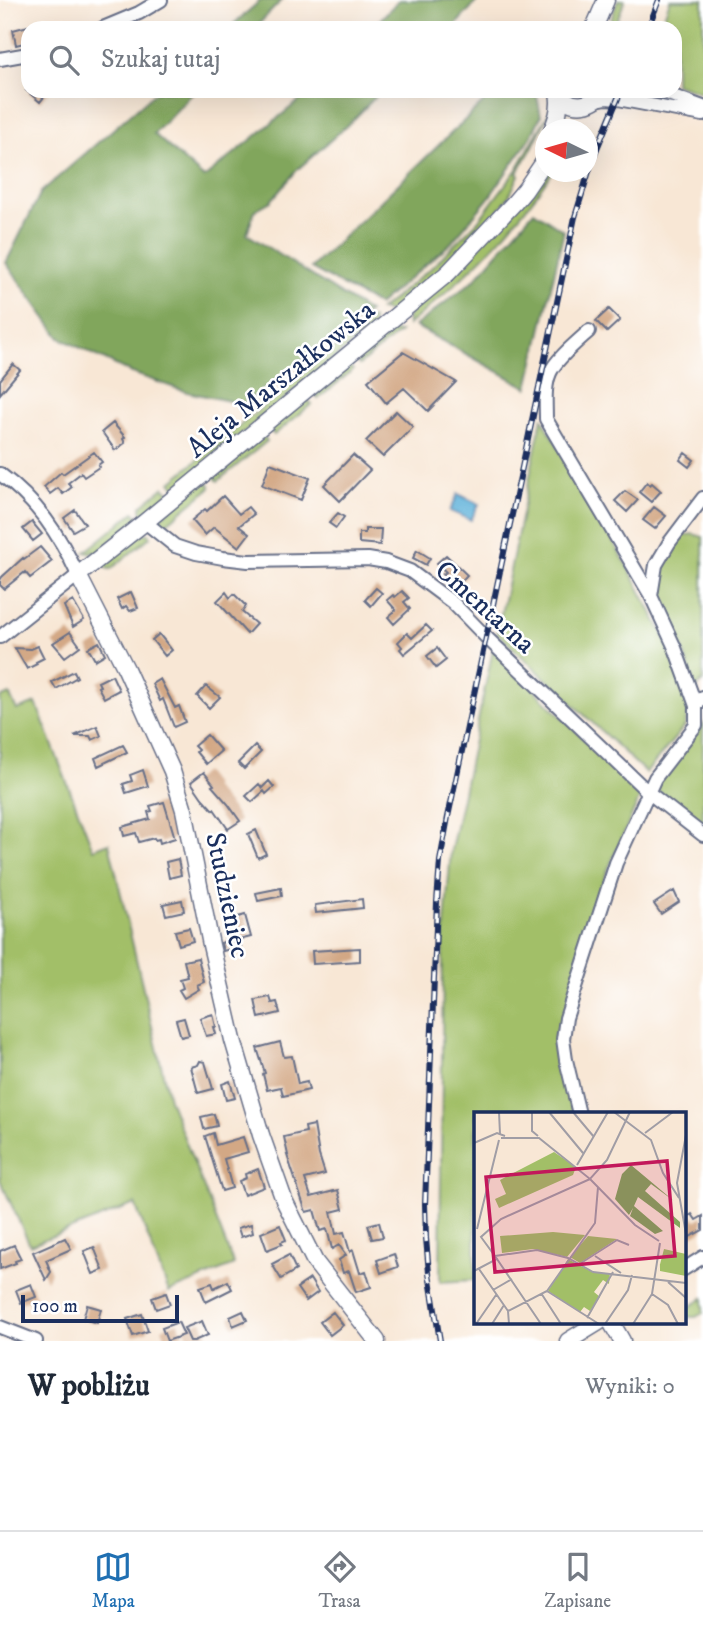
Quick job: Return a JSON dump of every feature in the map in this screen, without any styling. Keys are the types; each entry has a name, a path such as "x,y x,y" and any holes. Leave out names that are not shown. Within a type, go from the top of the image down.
{"main road":[{"path":"597,21 606,0"},
{"path":"606,21 614,0"},
{"path":"556,119 559,98"},
{"path":"564,98 568,102 594,99"},
{"path":"568,119 573,110 594,99"},
{"name":"Aleja Marszałkowska","path":"506,211 535,161"},
{"name":"Aleja Marszałkowska","path":"78,575 448,273 525,190 535,174"},
{"name":"Studzieniec","path":"78,575 126,669 172,771 184,810 233,1040 261,1135 284,1200 315,1262 377,1341"},
{"path":"568,1341 593,1324"},
{"path":"612,1324 622,1341"}],"street":[{"path":"120,21 161,0"},
{"path":"0,59 21,55"},
{"path":"679,98 703,107"},
{"path":"594,99 618,99 703,115"},
{"path":"579,1112 563,1039 566,1018 616,863 655,778 696,725 699,701 651,596 546,419 546,393 551,372 589,331"},
{"name":"Studzieniec","path":"0,474 20,489 39,510 56,533 78,575"},
{"path":"651,596 656,565 703,498"},
{"name":"Cmentarna","path":"145,522 174,546 195,553 248,561 368,559 410,571 453,603 648,793 703,835"},
{"path":"0,637 78,575"},
{"path":"686,1268 703,1257"},
{"path":"0,1327 36,1341"}],"green space":[{"path":"261,0 282,0 262,21 237,21"},
{"path":"399,0 478,0 459,21 379,21"},
{"path":"618,0 625,0 617,21 610,21"},
{"path":"670,0 703,0 703,93 682,86 682,21 662,21"},
{"path":"149,98 188,98 154,134 204,178 302,98 374,98 297,170 271,201 255,210 247,234 369,312 243,404 187,392 132,373 60,338 6,263 41,192"},
{"path":"488,98 537,98 541,116 535,119 531,137 488,199 451,243 378,305 311,268"},
{"path":"535,138 510,193 482,231 391,312 380,310 432,267 478,221 517,169"},
{"path":"536,182 545,182 504,235 468,272 408,325 407,317"},
{"path":"534,211 564,231 528,388 415,326 474,280"},
{"path":"371,318 372,327 175,487 171,482"},
{"path":"390,331 400,332 359,365 354,358"},
{"path":"347,364 353,370 318,399 315,391"},
{"path":"305,399 312,404 274,435 270,431 271,427"},
{"path":"542,418 628,567 668,643 690,704 685,726 646,773 497,633"},
{"path":"263,435 267,441 218,481 213,476"},
{"path":"205,481 210,488 161,528 160,518"},
{"path":"164,487 170,493 144,515 141,506"},
{"path":"134,512 139,517 96,554 94,551 85,552"},
{"path":"142,533 149,534 150,537 108,569 103,563"},
{"path":"693,534 703,537 703,681 696,689 681,644 657,596 659,576 681,536"},
{"path":"493,649 641,795 606,874 582,952 559,1043 573,1112 474,1112 474,1280 440,1282 443,947 451,850"},
{"path":"9,694 17,710 36,703 93,849 109,843 169,1099 234,1265 169,1292 135,1204 30,1245 0,1180 0,698"},
{"path":"703,724 703,827 658,791 657,781"},
{"path":"703,1298 703,1313 696,1317 686,1317 686,1310"}],"water":[{"path":"458,494 479,504 471,520 450,511"}],"building":[{"path":"21,28 21,44 16,45 13,30"},
{"path":"609,309 620,320 607,332 596,321"},
{"path":"403,352 456,382 428,411 404,388 386,403 368,381"},
{"path":"13,364 20,370 0,394 0,380"},
{"path":"396,411 413,427 383,457 366,441"},
{"path":"113,423 125,437 125,443 115,450 102,432"},
{"path":"94,452 102,462 99,467 84,477 81,473 68,483 72,487 63,494 58,488 50,494 44,487 61,472 63,474"},
{"path":"685,453 694,460 689,467 680,460"},
{"path":"353,455 370,470 340,501 324,485"},
{"path":"270,463 310,478 301,500 262,485"},
{"path":"647,482 661,491 651,502 639,492"},
{"path":"625,491 638,500 627,512 615,501"},
{"path":"223,496 239,514 248,507 254,514 239,526 249,534 239,547 214,527 205,535 192,520"},
{"path":"654,507 666,516 655,529 643,520"},
{"path":"75,510 85,524 73,531 64,518"},
{"path":"338,513 344,517 336,528 329,523"},
{"path":"32,522 42,534 33,541 23,529"},
{"path":"365,529 381,529 380,545 359,543 359,533 365,533"},
{"path":"40,547 52,561 30,578 25,572 4,589 0,585 2,577"},
{"path":"417,550 430,558 426,565 413,558"},
{"path":"446,555 467,575 457,586 443,574 446,572 437,563"},
{"path":"376,588 382,593 371,606 365,600"},
{"path":"402,591 409,598 404,602 410,609 394,624 388,617 396,610 387,600"},
{"path":"131,592 138,608 130,611 126,606 122,609 117,599"},
{"path":"226,592 230,598 234,594 246,606 242,612 256,624 247,634 217,601"},
{"path":"73,601 84,620 73,627 64,606"},
{"path":"426,625 432,631 404,654 398,642 407,633 412,638"},
{"path":"70,632 80,646 65,657 53,643"},
{"path":"159,634 172,650 165,656 152,640"},
{"path":"99,642 105,654 95,660 88,648"},
{"path":"38,646 44,658 27,669 15,648 31,649"},
{"path":"437,648 446,660 436,668 427,656"},
{"path":"74,671 77,677 56,689 52,682"},
{"path":"112,675 119,690 104,698 98,682"},
{"path":"160,679 175,708 179,706 185,722 174,727 163,699 160,701 152,684"},
{"path":"206,686 220,697 209,708 197,696"},
{"path":"97,726 101,736 92,740 90,736 74,736"},
{"path":"207,735 221,751 206,764 194,746"},
{"path":"123,745 127,752 98,766 95,758"},
{"path":"255,746 261,752 244,769 238,763"},
{"path":"143,770 148,786 126,793 123,784 132,781 130,775"},
{"path":"204,772 240,821 228,829 191,782"},
{"path":"269,781 274,787 266,794 264,791 252,802 246,796 259,784 262,788"},
{"path":"164,802 175,838 160,843 159,839 154,838 139,842 136,833 124,836 122,827 150,819 150,806"},
{"path":"256,830 266,854 258,858 248,834"},
{"path":"178,859 181,875 169,878 166,862"},
{"path":"281,888 282,896 258,901 256,893"},
{"path":"674,891 679,902 661,914 654,904"},
{"path":"362,899 363,908 316,913 315,905"},
{"path":"182,900 184,911 166,915 163,904"},
{"path":"245,915 251,937 239,940 241,946 223,951 221,943 233,939 227,920"},
{"path":"189,928 193,941 179,945 175,931"},
{"path":"360,948 360,961 313,964 312,951"},
{"path":"198,958 204,982 197,985 199,989 184,998 179,990 183,988 180,979 188,977 184,961"},
{"path":"270,997 272,1003 277,1002 280,1013 259,1018 255,1000"},
{"path":"213,1014 216,1034 206,1036 200,1018"},
{"path":"184,1018 189,1035 181,1037 176,1020"},
{"path":"280,1042 284,1057 292,1056 298,1084 307,1082 309,1090 283,1096 281,1087 267,1090 257,1048"},
{"path":"200,1061 205,1062 213,1089 198,1093 191,1067 198,1065"},
{"path":"230,1081 235,1098 226,1100 222,1084"},
{"path":"214,1114 217,1126 204,1129 201,1117"},
{"path":"314,1125 325,1174 305,1179 311,1197 338,1190 343,1209 331,1212 336,1234 344,1232 360,1273 366,1271 371,1287 356,1292 349,1271 343,1273 339,1260 346,1255 339,1245 332,1249 327,1229 320,1231 314,1210 306,1212 287,1155 284,1137 306,1132 305,1127"},
{"path":"213,1133 216,1145 243,1137 248,1152 224,1159 232,1188 222,1191 205,1136"},
{"path":"258,1169 264,1187 244,1195 239,1181 246,1178 245,1174"},
{"path":"692,1214 696,1220 703,1216 703,1230 686,1239 686,1218"},
{"path":"379,1222 383,1237 372,1239 368,1225"},
{"path":"251,1224 253,1233 241,1237 238,1228"},
{"path":"280,1225 286,1240 267,1250 261,1233"},
{"path":"65,1238 71,1249 46,1260 51,1272 46,1280 33,1252"},
{"path":"14,1245 21,1259 0,1269 0,1251"},
{"path":"94,1247 103,1270 93,1274 84,1251"},
{"path":"394,1254 398,1267 381,1273 377,1260"},
{"path":"289,1255 296,1270 281,1279 272,1264"},
{"path":"310,1279 318,1292 306,1301 297,1288"},
{"path":"228,1281 232,1289 206,1302 200,1287 212,1283 214,1288"},
{"path":"31,1284 36,1297 21,1303 16,1290"},
{"path":"166,1293 170,1304 156,1309 152,1298"},
{"path":"87,1305 101,1309 97,1323 83,1319"},
{"path":"243,1311 247,1320 233,1326 230,1317"},
{"path":"333,1312 343,1325 330,1335 320,1322"},
{"path":"142,1314 148,1331 133,1336 127,1319"},
{"path":"202,1321 208,1335 190,1341 184,1328"},
{"path":"178,1322 184,1335 167,1341 162,1328"}],"railway":[{"path":"651,21 659,0"},
{"path":"440,1341 429,1273 425,1204 440,861 575,217 593,158 618,98"}]}
